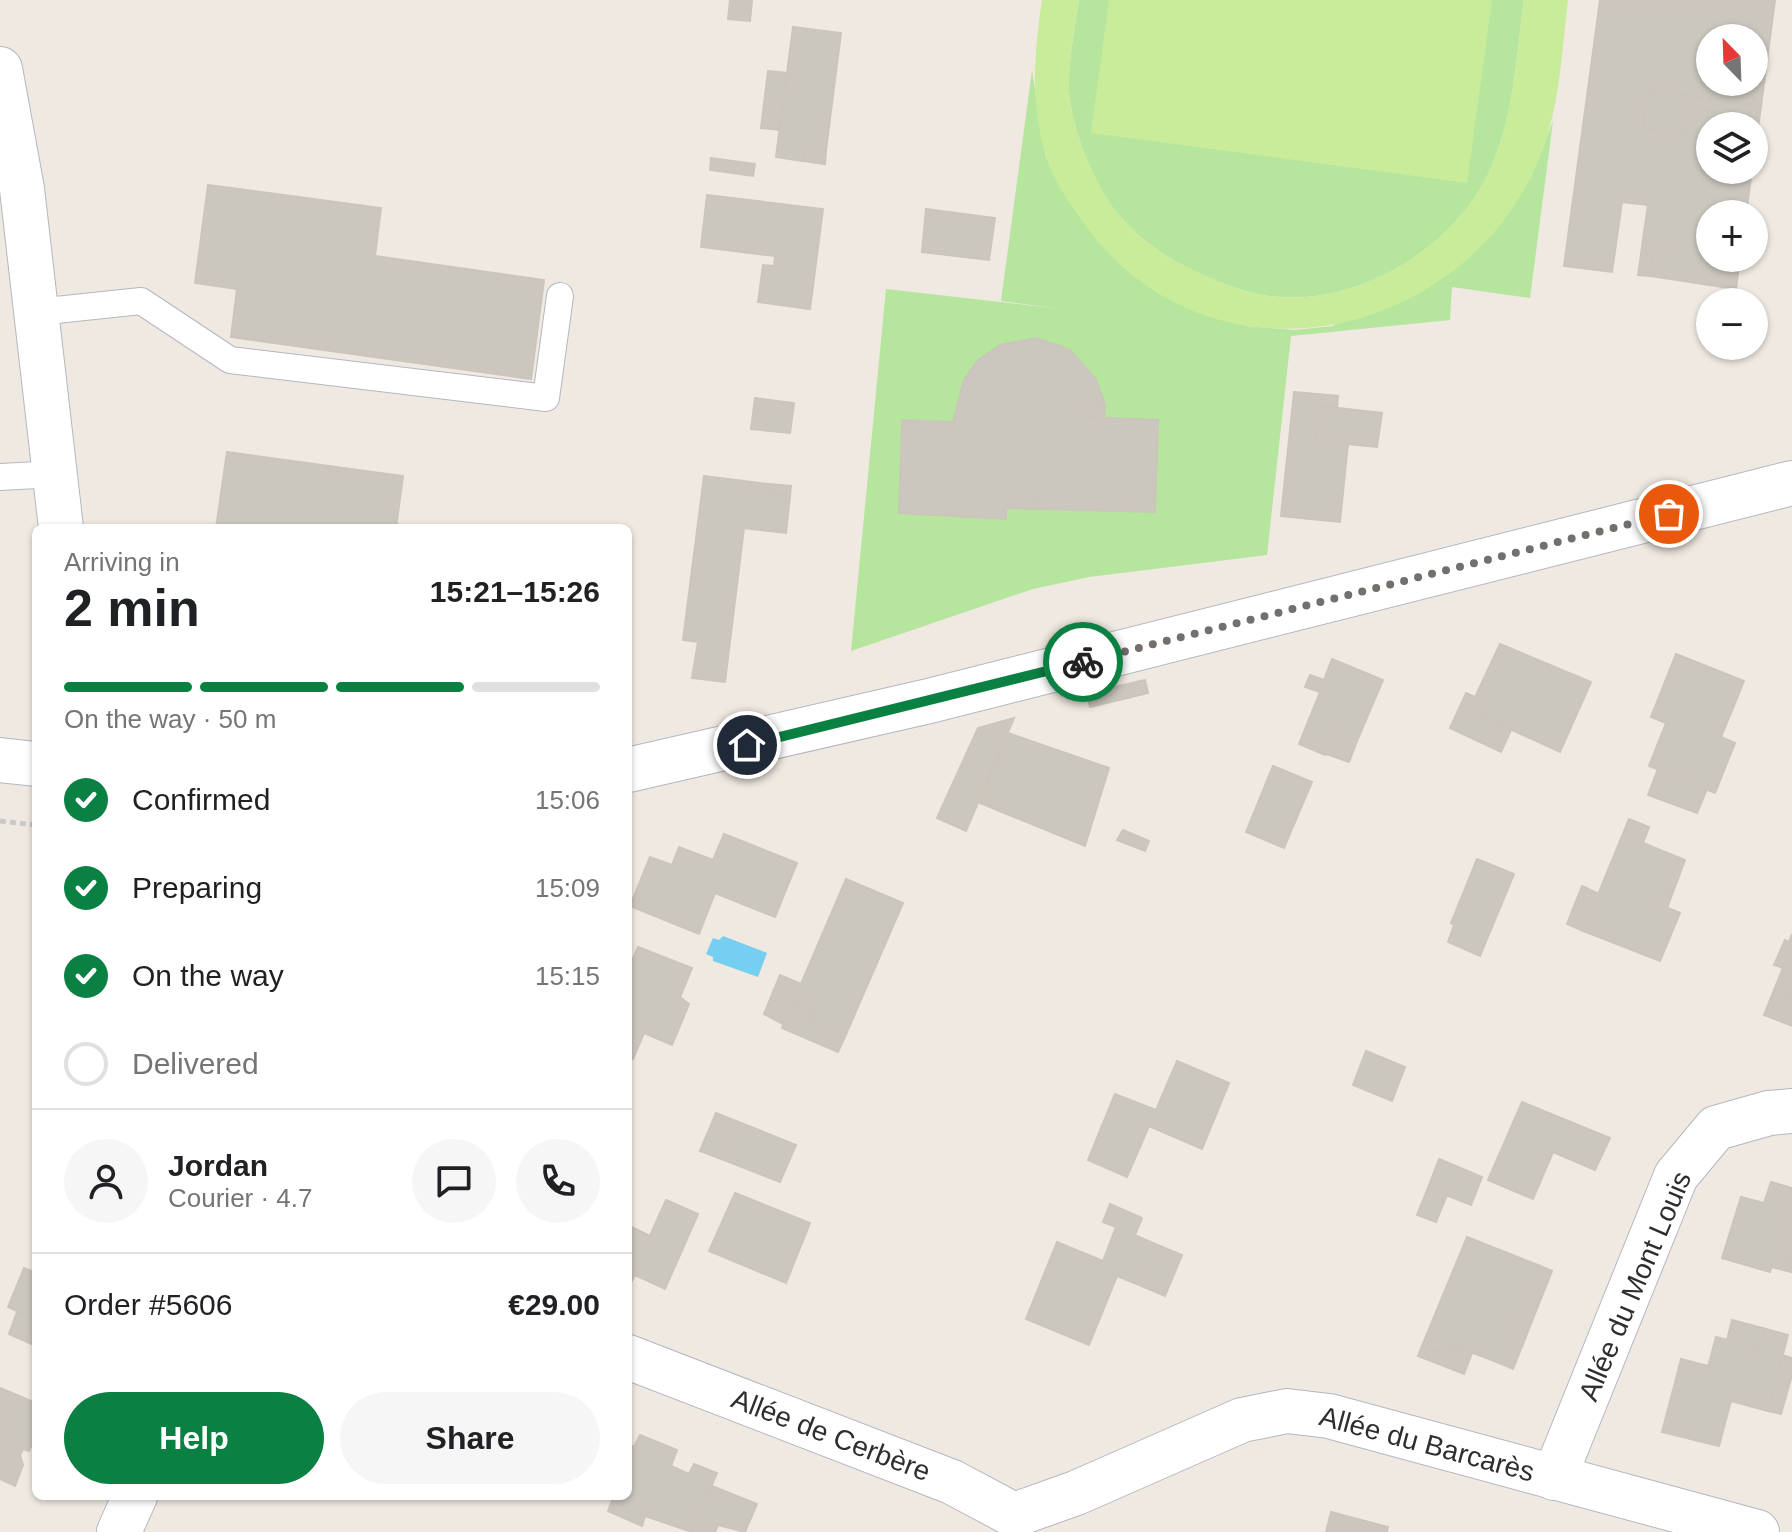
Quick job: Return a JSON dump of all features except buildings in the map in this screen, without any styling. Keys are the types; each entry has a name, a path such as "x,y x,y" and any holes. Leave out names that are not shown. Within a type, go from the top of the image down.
{"street":[{"path":"0,69 22,189 61,524"},
{"path":"632,769 914,705 1792,483"},
{"path":"0,760 32,764"},
{"name":"Allée du Mont Louis","path":"1554,1478 1676,1176 1716,1128 1769,1113 1792,1111"},
{"name":"Allée de Cerbère","path":"632,1359 952,1482 1012,1523"},
{"name":"Allée du Barcarès","path":"1012,1523 1242,1420 1287,1411 1329,1416 1757,1532"},
{"path":"119,1532 133,1500"}],"lane":[{"path":"37,312 141,301 230,360 546,398 560,296"},
{"path":"0,477 55,474"}],"path":[{"path":"0,821 32,825"}],"green space":[{"path":"1042,0 1079,0 1070,68 1071,107 1091,168 1104,194 1121,217 1153,246 1190,269 1249,292 1292,298 1326,294 1360,285 1393,270 1423,251 1449,228 1472,201 1489,172 1504,131 1513,88 1524,0 1568,0 1548,135 1531,177 1493,234 1444,278 1387,309 1325,326 1262,328 1200,314 1142,283 1092,234 1072,207 1050,166 1038,117 1036,59"},
{"path":"1079,0 1524,0 1513,88 1504,131 1489,172 1472,201 1449,228 1423,251 1393,270 1360,285 1326,294 1292,298 1232,287 1190,269 1153,246 1131,228 1112,206 1084,153 1071,107 1070,58"},
{"path":"1109,0 1492,0 1467,183 1091,133"},
{"path":"1032,70 1046,158 1203,314 1247,326 1295,330 1333,326 1531,177 1553,121 1530,298 1452,287 1450,320 1291,336 1267,555 1089,577 1033,589 851,651 886,289 1062,309 1001,301"}],"water":[{"path":"723,936 767,953 758,977 713,961 713,957 706,954 713,938 719,940"}],"way so far":[{"path":"1083,662 1669,514"}],"route":[{"path":"747,745 1083,662"}]}
